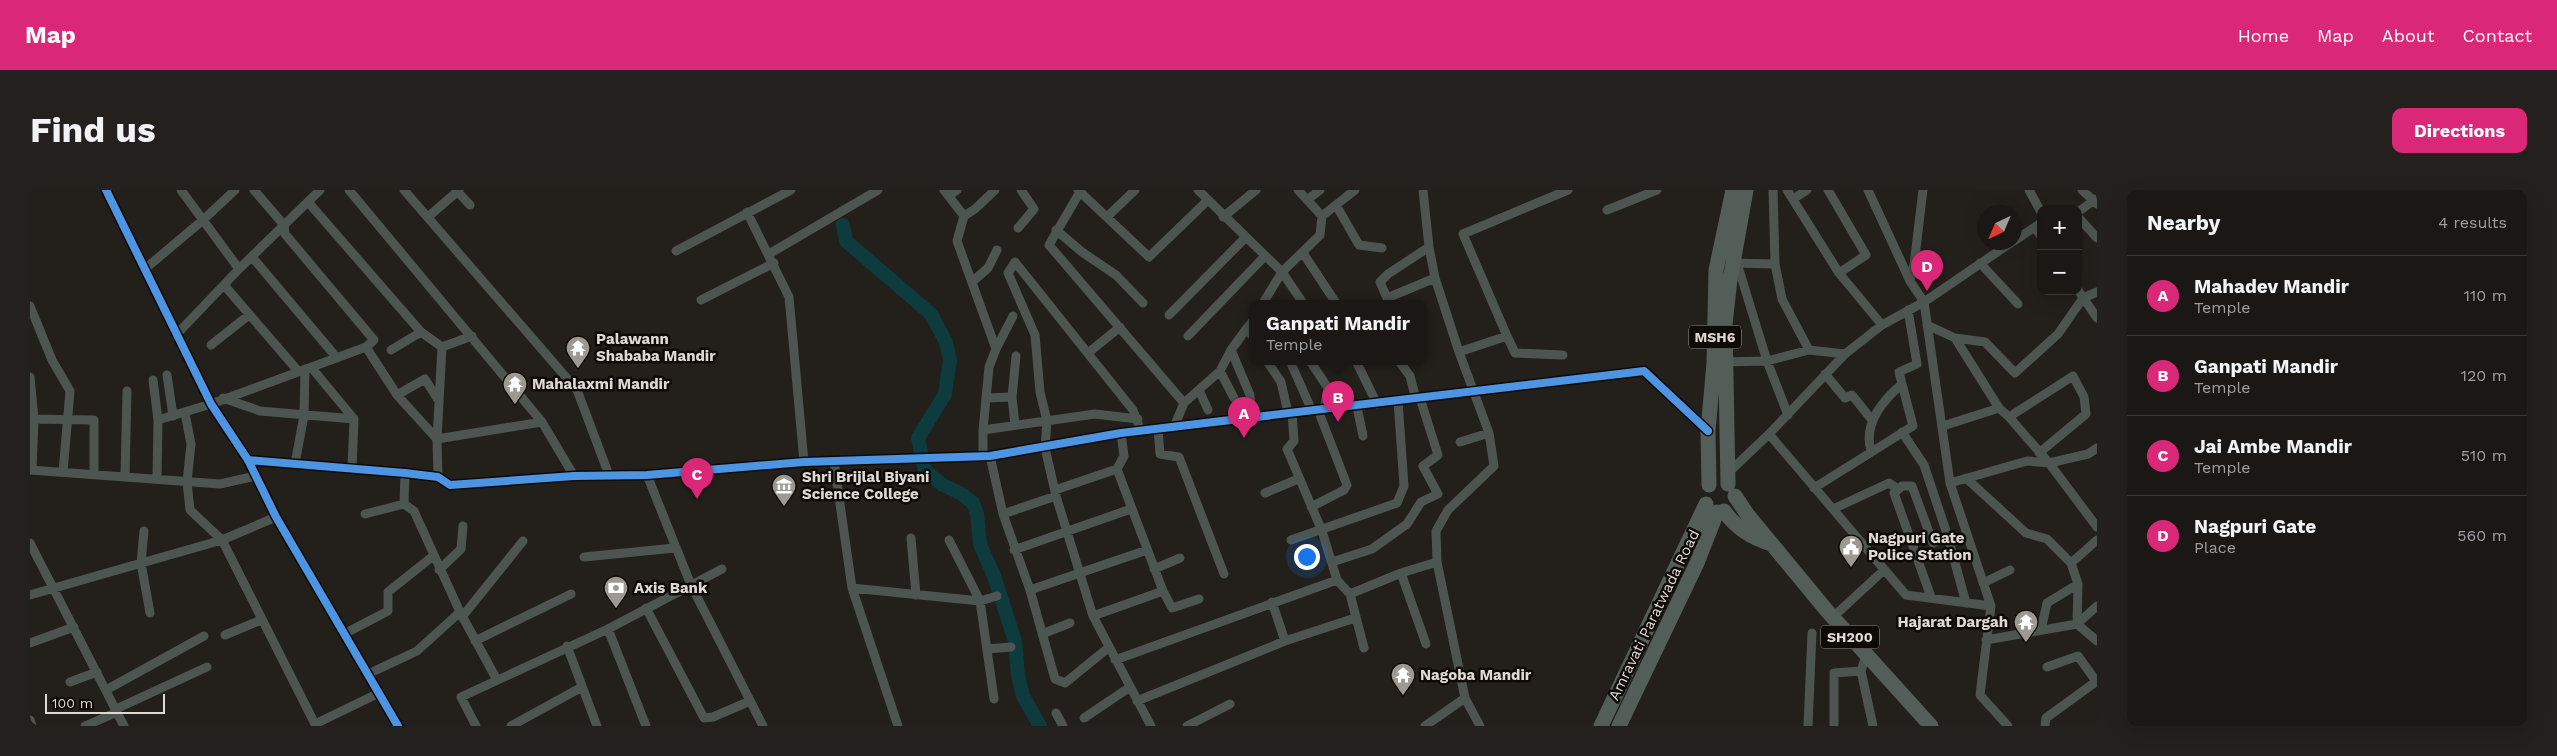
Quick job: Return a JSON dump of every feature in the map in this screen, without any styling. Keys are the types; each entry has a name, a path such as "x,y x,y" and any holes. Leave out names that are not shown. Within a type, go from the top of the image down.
{"main road":[{"name":"MSH6","path":"1730,485 1720,363 1716,270 1733,190"},
{"name":"MSH6","path":"1709,485 1708,430 1746,190"},
{"path":"1722,481 1730,485 1730,508 1716,509 1705,491 1709,485 1722,481"},
{"name":"SH200","path":"1730,485 1772,544 1866,655 1931,726"},
{"name":"SH200","path":"1716,509 1753,538 1772,544"},
{"name":"Amravati Paratwada Road","path":"1601,726 1716,509"},
{"name":"Amravati Paratwada Road","path":"1619,726 1697,563 1716,509"}],"street":[{"path":"181,190 239,269"},
{"path":"146,268 204,220 235,190"},
{"path":"158,420 211,404 337,358 366,347 374,340 285,234 284,225 254,190"},
{"path":"177,334 239,269 320,190"},
{"path":"349,190 542,422 574,476"},
{"path":"404,190 577,390 609,475"},
{"path":"428,217 457,190 470,205"},
{"path":"676,252 747,212 791,190"},
{"path":"769,254 878,190"},
{"path":"957,190 947,193 964,216"},
{"path":"995,190 975,209 964,216 957,242 996,349"},
{"path":"1018,228 1034,209 1021,190"},
{"path":"1107,217 1135,190"},
{"path":"1198,190 1207,201 1282,272 1301,300"},
{"path":"1223,216 1256,190"},
{"path":"1298,190 1322,216"},
{"path":"1307,200 1320,190"},
{"path":"1264,299 1282,272 1320,235 1322,216 1355,190"},
{"path":"1424,190 1429,247 1436,278 1459,352 1489,433 1494,466 1448,510 1436,531 1436,562 1466,698 1480,726"},
{"path":"1563,355 1515,353 1463,234 1551,193 1568,190"},
{"path":"1607,210 1657,190"},
{"path":"1773,190 1775,264 1782,299 1809,350"},
{"path":"1787,190 1839,273 1882,325"},
{"path":"1793,199 1807,190"},
{"path":"1828,190 1866,255 1839,273"},
{"path":"1868,190 1910,281 1924,302 1950,483 1990,606 1980,695 2008,726"},
{"path":"1910,281 1914,265 1923,190"},
{"path":"2029,190 2037,205"},
{"path":"2082,190 2096,201 2082,210"},
{"path":"109,191 211,404 248,460 276,517 398,726"},
{"path":"1184,403 1049,245 1079,191 1149,257 1207,201"},
{"path":"308,202 421,332 442,347"},
{"path":"1336,205 1360,245 1382,248"},
{"path":"747,212 789,297 804,462"},
{"path":"2082,221 2097,238"},
{"path":"2022,236 2037,226"},
{"path":"1056,230 1082,252 1116,275 1142,303"},
{"path":"1169,315 1245,238"},
{"path":"1429,247 1388,274 1380,282 1387,298 1436,278"},
{"path":"972,282 988,268 997,250"},
{"path":"1730,485 1769,434 1845,354 1882,325 1924,302 2000,250"},
{"path":"1303,253 1334,300"},
{"path":"1188,336 1265,256"},
{"path":"252,257 337,358"},
{"path":"1141,431 1133,410 1015,262 1008,273 1035,335 1040,392 1047,421 1045,448 1056,493 1093,616 1108,648 1151,726"},
{"path":"1775,264 1735,263 1767,361 1788,415"},
{"path":"1980,263 2018,304"},
{"path":"701,300 774,264"},
{"path":"224,285 250,315 354,419 352,468"},
{"path":"2082,294 2097,292"},
{"path":"1927,325 1955,338 1985,342 2015,373 2058,334 2080,295"},
{"path":"2082,295 2097,318"},
{"path":"30,306 52,360 70,391 66,418 63,472"},
{"path":"1814,488 1913,426 1899,372 1917,364 1908,310"},
{"path":"211,345 250,315"},
{"path":"1013,316 989,367 983,430 986,456 1014,550 1030,590 1056,679 1061,682 1068,681 1108,648"},
{"path":"1174,427 1184,403 1220,371 1231,350 1249,326"},
{"path":"1088,353 1120,327"},
{"path":"391,350 421,332"},
{"path":"442,347 472,336"},
{"path":"1459,352 1507,336"},
{"path":"1955,338 1999,408 2048,463 2097,527"},
{"path":"366,347 397,395 437,440"},
{"path":"438,477 438,401 442,347"},
{"path":"1231,350 1250,395 1251,418"},
{"path":"1720,363 1767,361 1809,350 1845,354"},
{"path":"1015,425 1012,397 1016,356"},
{"path":"1270,365 1281,382 1290,413 1294,441 1287,449 1298,479 1322,531 1337,580 1350,594 1364,648"},
{"path":"1292,365 1318,410 1347,486 1344,490 1311,507"},
{"path":"1313,365 1328,388 1318,410"},
{"path":"1358,365 1378,404"},
{"path":"1332,562 1372,548 1407,524 1421,502 1438,494 1423,466 1438,455 1410,376 1402,365"},
{"path":"295,464 304,415 304,369"},
{"path":"1220,371 1234,398"},
{"path":"248,460 438,477 450,485 574,476 647,475 804,462 986,456 1141,431 1357,407 1474,390 1644,371 1708,430"},
{"path":"1825,374 1845,398 1852,395 1872,420"},
{"path":"167,375 173,416"},
{"path":"30,376 34,419 31,470 220,484 256,476"},
{"path":"2009,417 2073,376 2084,397 2086,414 2039,453"},
{"path":"397,395 425,379 438,401"},
{"path":"153,380 158,420 157,479"},
{"path":"1871,451 1867,438 1872,420 1893,392 1902,384"},
{"path":"1199,390 1208,410"},
{"path":"125,476 126,391"},
{"path":"986,398 1012,397"},
{"path":"224,398 260,411 354,419"},
{"path":"1291,540 1322,531 1397,503 1404,486 1398,401"},
{"path":"1357,407 1362,436"},
{"path":"1943,426 1999,408"},
{"path":"185,413 191,444 186,482 190,510 222,540 316,725 379,693"},
{"path":"983,430 1096,414 1138,420"},
{"path":"34,419 66,418 94,420 94,474"},
{"path":"437,440 542,422"},
{"path":"1158,429 1160,454 1179,457 1224,574"},
{"path":"1902,432 1924,465 1948,537 1966,603"},
{"path":"1460,442 1489,433"},
{"path":"1003,514 1116,469 1124,456 1121,434"},
{"path":"1769,434 1906,595 1990,606"},
{"path":"1950,483 2027,461 2048,463 2088,454 2097,448"},
{"path":"834,462 852,588 898,726"},
{"path":"1116,469 1154,569 1172,608 1199,599"},
{"path":"404,504 405,473"},
{"path":"647,475 691,585 763,726"},
{"path":"1966,478 2026,533 2046,539 2071,563 2078,584 2077,624"},
{"path":"1264,493 1298,479"},
{"path":"1833,509 1889,483 1898,489"},
{"path":"1931,597 1894,493 1902,486 1912,486 1933,544 1948,537"},
{"path":"365,514 404,504 414,511 439,570 497,680"},
{"path":"1014,550 1131,509"},
{"path":"30,595 222,540 276,517"},
{"path":"439,570 461,549 463,526"},
{"path":"144,531 141,563 150,613"},
{"path":"911,538 916,595"},
{"path":"949,540 980,601 994,700"},
{"path":"2071,563 2097,540"},
{"path":"368,674 417,651 461,614 524,541"},
{"path":"30,544 124,726"},
{"path":"584,557 675,548"},
{"path":"1030,590 1147,550"},
{"path":"344,634 388,610 388,592 433,556"},
{"path":"1154,569 1180,558"},
{"path":"1350,594 1401,573 1436,562"},
{"path":"476,726 461,697 566,646 608,629 722,569"},
{"path":"1833,617 1884,570"},
{"path":"1983,583 2010,570"},
{"path":"1401,573 1426,644"},
{"path":"1115,660 1337,580"},
{"path":"2041,630 2047,603 2078,584"},
{"path":"852,588 980,601 997,596"},
{"path":"1093,616 1163,591"},
{"path":"475,641 571,594"},
{"path":"1272,602 1285,641"},
{"path":"1986,640 2077,624 2097,606"},
{"path":"646,608 704,718 713,718 750,701"},
{"path":"1137,701 1285,641 1355,618"},
{"path":"226,635 261,620"},
{"path":"1042,634 1070,623"},
{"path":"2077,624 2097,641"},
{"path":"30,643 74,627"},
{"path":"608,629 646,726"},
{"path":"1808,726 1812,633"},
{"path":"106,690 204,636"},
{"path":"566,646 597,726"},
{"path":"987,649 1011,647"},
{"path":"1866,655 1861,671 1873,726"},
{"path":"2045,726 2046,718 2096,681 2078,656 2046,667"},
{"path":"85,726 207,667"},
{"path":"1834,726 1834,672 1861,671"},
{"path":"70,682 96,672"},
{"path":"515,725 582,687"},
{"path":"1084,718 1130,688"},
{"path":"1425,726 1466,698"},
{"path":"1187,726 1230,704"},
{"path":"1056,712 1063,726"},
{"path":"30,720 32,726"}],"waterway":[{"path":"843,225 846,241 931,314 946,342 950,360 945,394 918,438 925,471 943,485 962,494 973,503 977,514 980,544 994,576 1015,641 1018,676 1023,696 1040,726"}],"cycle path":[{"path":"106,190 211,404 248,460 276,517 398,726"},
{"path":"248,460 438,477 450,485 574,476 647,475 804,462 990,456 1121,433 1644,371 1708,431"}],"place":[{"name":"Nagpuri Gate","path":"1927,291"},
{"name":"Palawann Shababa Mandir","path":"578,369"},
{"name":"Mahalaxmi Mandir","path":"515,405"},
{"name":"Ganpati Mandir","path":"1338,422"},
{"name":"Mahadev Mandir","path":"1244,438"},
{"name":"Jai Ambe Mandir","path":"697,499"},
{"name":"Shri Brijlal Biyani Science College","path":"784,507"},
{"name":"Nagpuri Gate Police Station","path":"1851,568"},
{"name":"Axis Bank","path":"616,609"},
{"name":"Hajarat Dargah","path":"2026,643"},
{"name":"Nagoba Mandir","path":"1403,696"}]}
